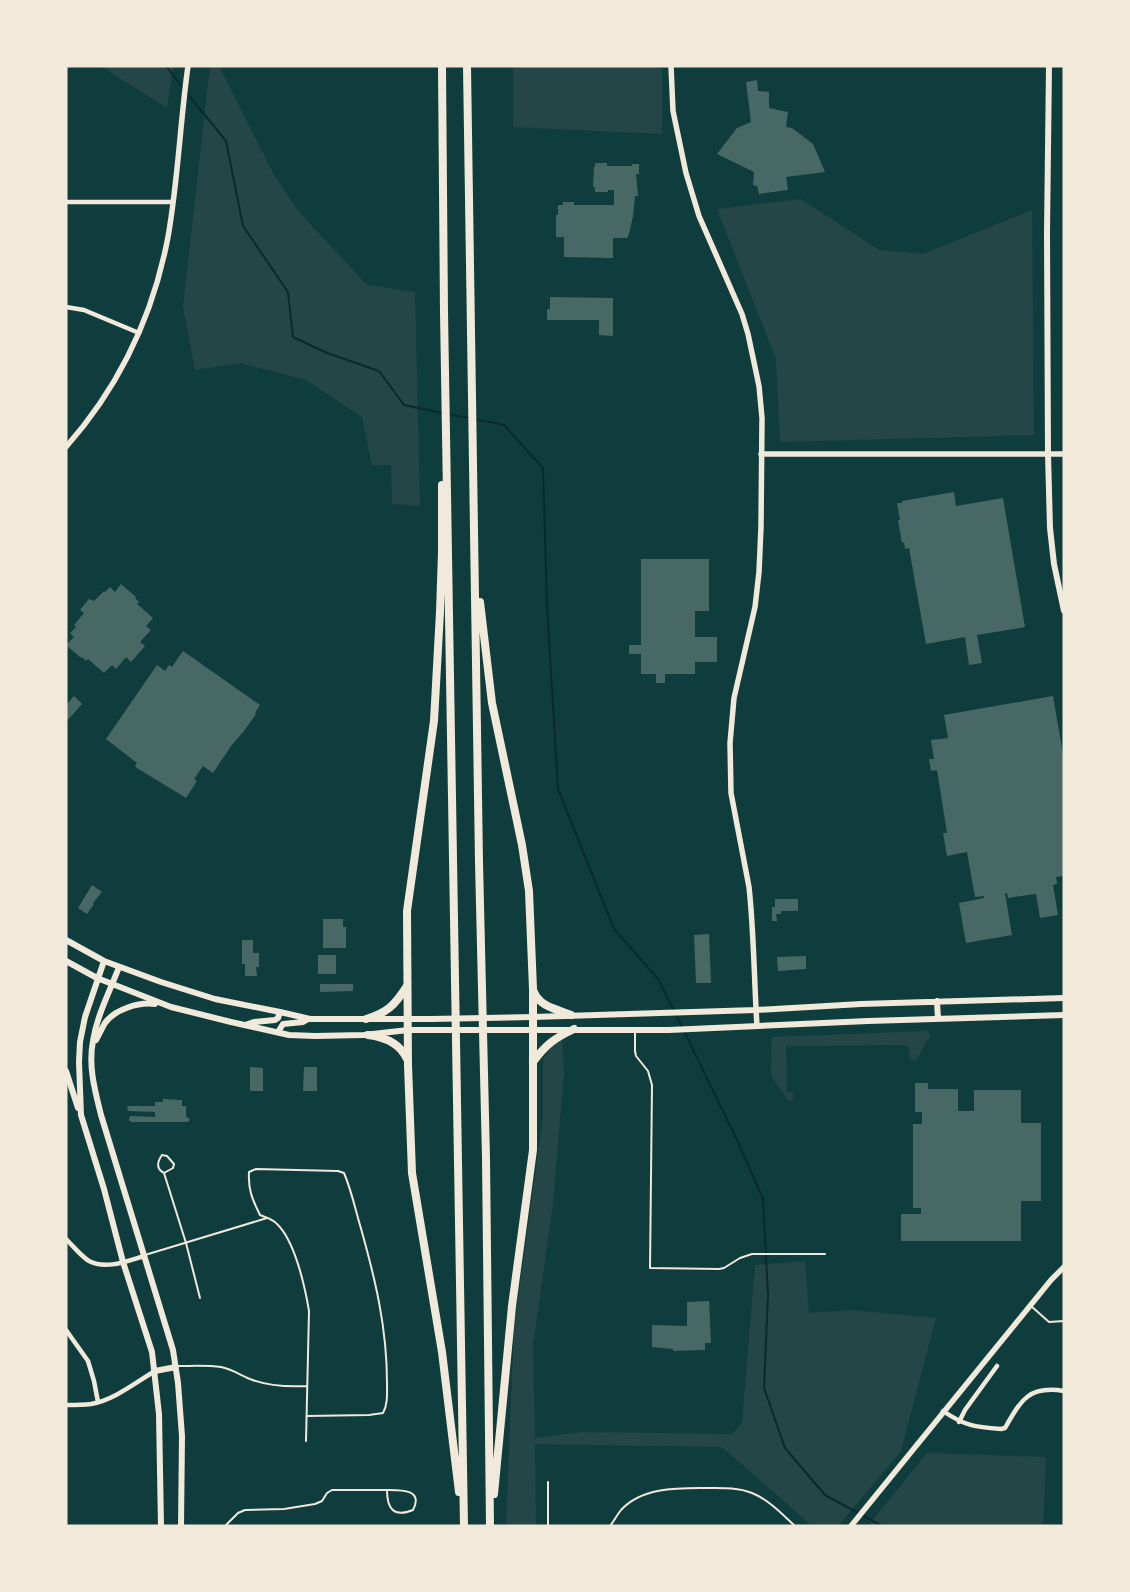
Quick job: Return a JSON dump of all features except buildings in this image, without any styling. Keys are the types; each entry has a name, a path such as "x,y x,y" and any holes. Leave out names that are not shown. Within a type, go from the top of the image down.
{"highway":[{"path":"442,66 445,372 464,1526"},
{"path":"467,66 479,862 486,1158 490,1526"},
{"path":"447,453 442,471 442,553 434,720 407,911 408,1062 412,1173 442,1352 464,1526"},
{"path":"475,561 492,703 522,845 529,891 533,989 533,1150 512,1306 490,1526"},
{"path":"366,1019 379,1015 390,1008 407,986"},
{"path":"533,989 537,999 545,1005 571,1015"},
{"path":"533,1062 540,1052 553,1040 574,1029"},
{"path":"368,1035 380,1037 397,1046 404,1053 408,1062"}],"main road":[{"path":"1049,66 1047,222 1050,528 1054,564 1064,611"},
{"path":"66,940 104,961 161,982 215,999 310,1019 505,1018 686,1013 861,1004 1064,998"},
{"path":"66,961 97,978 171,1007"},
{"path":"81,1115 80,1042 85,1017 104,961"},
{"path":"119,967 105,1000 93,1041 93,1080 99,1107 174,1350 182,1436 181,1526"},
{"path":"937,1001 938,1019"},
{"path":"92,1048 106,1022 124,1009 148,1003 278,1032 314,1036 368,1035 408,1030 644,1030 1064,1015"},
{"path":"244,1025 275,1020 280,1012"},
{"path":"278,1032 283,1024 310,1019"},
{"path":"66,1071 104,1189 123,1262 152,1352 159,1414 161,1526"},
{"path":"155,1371 176,1367"}],"street":[{"path":"66,447 100,406 132,351 157,283 168,236 173,202 188,66"},
{"path":"671,66 673,112 686,173 699,216 742,314 759,386 762,418 759,572 755,607 734,698 730,743 731,793 751,901 757,1026"},
{"path":"66,202 173,202"},
{"path":"66,307 84,310 139,333"},
{"path":"761,454 1064,454"},
{"path":"66,1239 89,1261 102,1265 144,1256"},
{"path":"851,1526 943,1411 1051,1280 1064,1267"},
{"path":"66,1330 88,1361 98,1402"},
{"path":"959,1422 964,1410 997,1366"},
{"path":"66,1404 85,1405 98,1402 123,1391 155,1371"},
{"path":"943,1411 959,1422 979,1427 1002,1429 1005,1428 1018,1405 1032,1393 1039,1390 1053,1389 1064,1391"}],"lane":[{"path":"634,1030 634,1051 648,1071 652,1085 650,1268 719,1269 740,1258 756,1254 824,1254"},
{"path":"164,1174 173,1168 174,1164 167,1156 162,1155 158,1160 158,1166 164,1174 186,1243 200,1298"},
{"path":"306,1441 309,1311 306,1295 286,1236 276,1222 260,1215 252,1199 248,1184 251,1170 338,1171 344,1174 363,1234 383,1319 387,1355 387,1394 386,1409 383,1413 307,1416"},
{"path":"144,1256 267,1218"},
{"path":"1031,1306 1049,1322 1064,1321"},
{"path":"176,1367 222,1367 261,1383 308,1386"},
{"path":"548,1482 548,1526"},
{"path":"610,1526 629,1503 645,1495 669,1488 732,1488 744,1491 765,1500 793,1525"},
{"path":"225,1526 238,1513 245,1510 284,1509 315,1504 322,1501 327,1492 332,1490 387,1490 402,1490 412,1492 415,1506 413,1510 400,1513 392,1510 388,1506 387,1490"}],"shaded area":[{"path":"100,66 173,66 167,108"},
{"path":"210,66 219,66 273,173 299,212 367,285 415,292 420,506 392,504 391,465 372,465 362,417 306,380 240,363 195,370 183,307"},
{"path":"513,66 662,66 662,134 513,127"},
{"path":"801,199 879,250 923,254 1032,210 1034,435 780,442 776,359 717,209"},
{"path":"928,1031 930,1036 916,1060 911,1061 909,1047 905,1045 786,1046 787,1092 793,1092 793,1100 791,1101 788,1100 773,1079 771,1072 772,1037"},
{"path":"562,1039 564,1073 553,1203 533,1346 535,1438 582,1432 732,1434 742,1423 755,1265 805,1261 809,1313 851,1310 936,1318 901,1451 838,1526 812,1526 722,1447 535,1444 536,1526 506,1526 514,1327 543,1119 543,1060 552,1045"},
{"path":"927,1453 1046,1457 1043,1526 868,1526"}],"waterway":[{"path":"166,66 183,88"},
{"path":"186,92 226,141 243,226 288,292 293,337 327,353 379,371 404,405 443,413"},
{"path":"447,414 470,418"},
{"path":"474,419 504,425 543,468 547,606 558,789 614,929 658,979 674,1011"},
{"path":"676,1015 682,1027"},
{"path":"684,1031 737,1140 763,1199 768,1295 764,1388 785,1448 825,1495 882,1526"}]}
